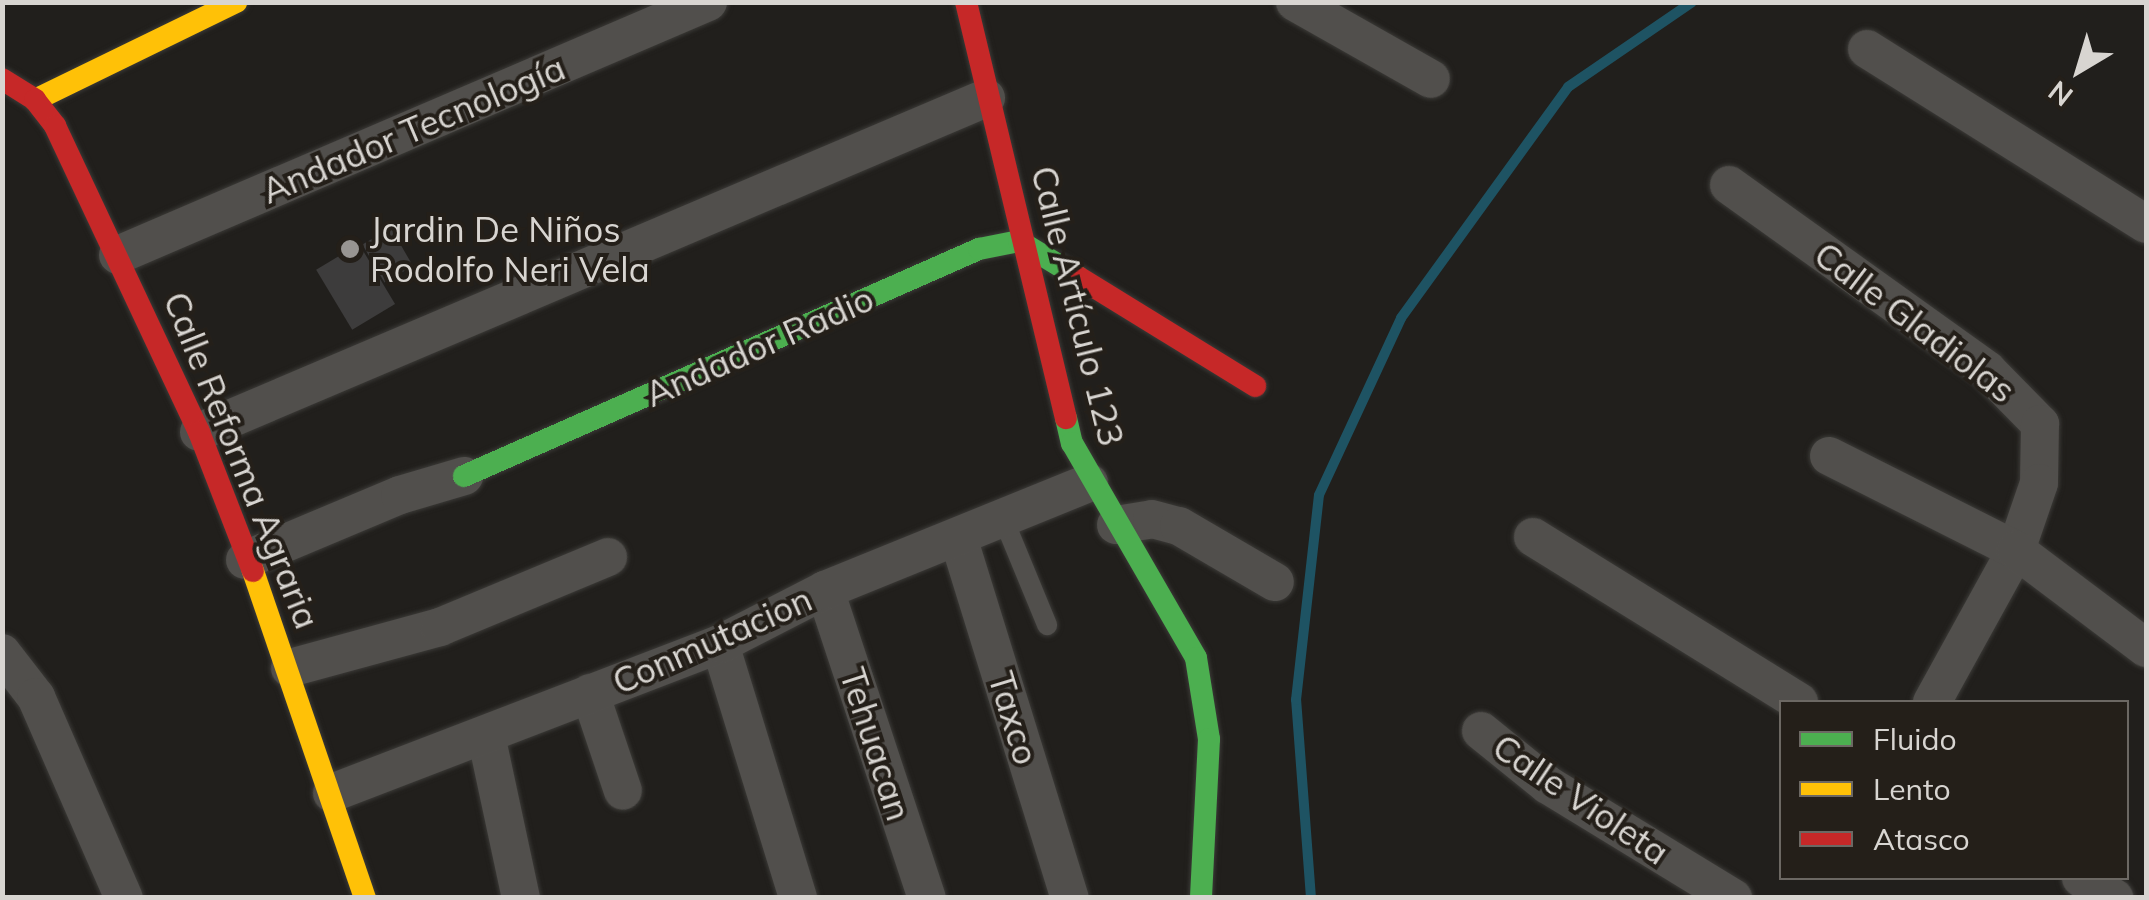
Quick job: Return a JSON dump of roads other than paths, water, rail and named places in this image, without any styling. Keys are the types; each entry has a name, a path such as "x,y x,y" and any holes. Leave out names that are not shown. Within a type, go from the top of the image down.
{"street":[{"path":"35,100 236,2"},
{"name":"Andador Tecnología","path":"118,255 708,2"},
{"name":"Calle Artículo 123","path":"966,2 1019,241 1072,443 1089,483 1196,658 1209,738 1201,898"},
{"path":"1294,2 1431,78"},
{"path":"1867,49 2146,224"},
{"name":"Calle Reforma Agraria","path":"2,79 35,100 55,126 199,432 245,560 290,668 365,898"},
{"path":"199,432 986,98"},
{"name":"Calle Gladiolas","path":"1729,185 2021,399 2040,424 2038,483 2016,550 1933,700"},
{"path":"1019,241 1255,386"},
{"name":"Andador Radio","path":"245,560 400,495 464,476 979,249 1019,241"},
{"path":"1828,456 2016,550 2146,648"},
{"name":"Conmutacion","path":"332,793 720,644 826,590 1089,483"},
{"path":"1116,525 1152,519 1179,526 1275,582"},
{"name":"Taxco","path":"958,538 1070,898"},
{"path":"1533,538 1796,700"},
{"path":"290,668 440,627 608,557"},
{"name":"Tehuacan","path":"826,590 927,898"},
{"path":"720,644 798,898"},
{"path":"2,652 36,697 124,898"},
{"path":"590,693 623,791"},
{"name":"Calle Violeta","path":"1481,731 1548,786 1733,898"},
{"path":"486,735 520,898"}],"lane":[{"path":"1003,518 1047,625"}],"waterway":[{"path":"1311,898 1296,700 1319,495 1401,318 1568,87 1692,2"}],"place":[{"name":"Jardin De Niños Rodolfo Neri Vela","path":"350,249"}]}
